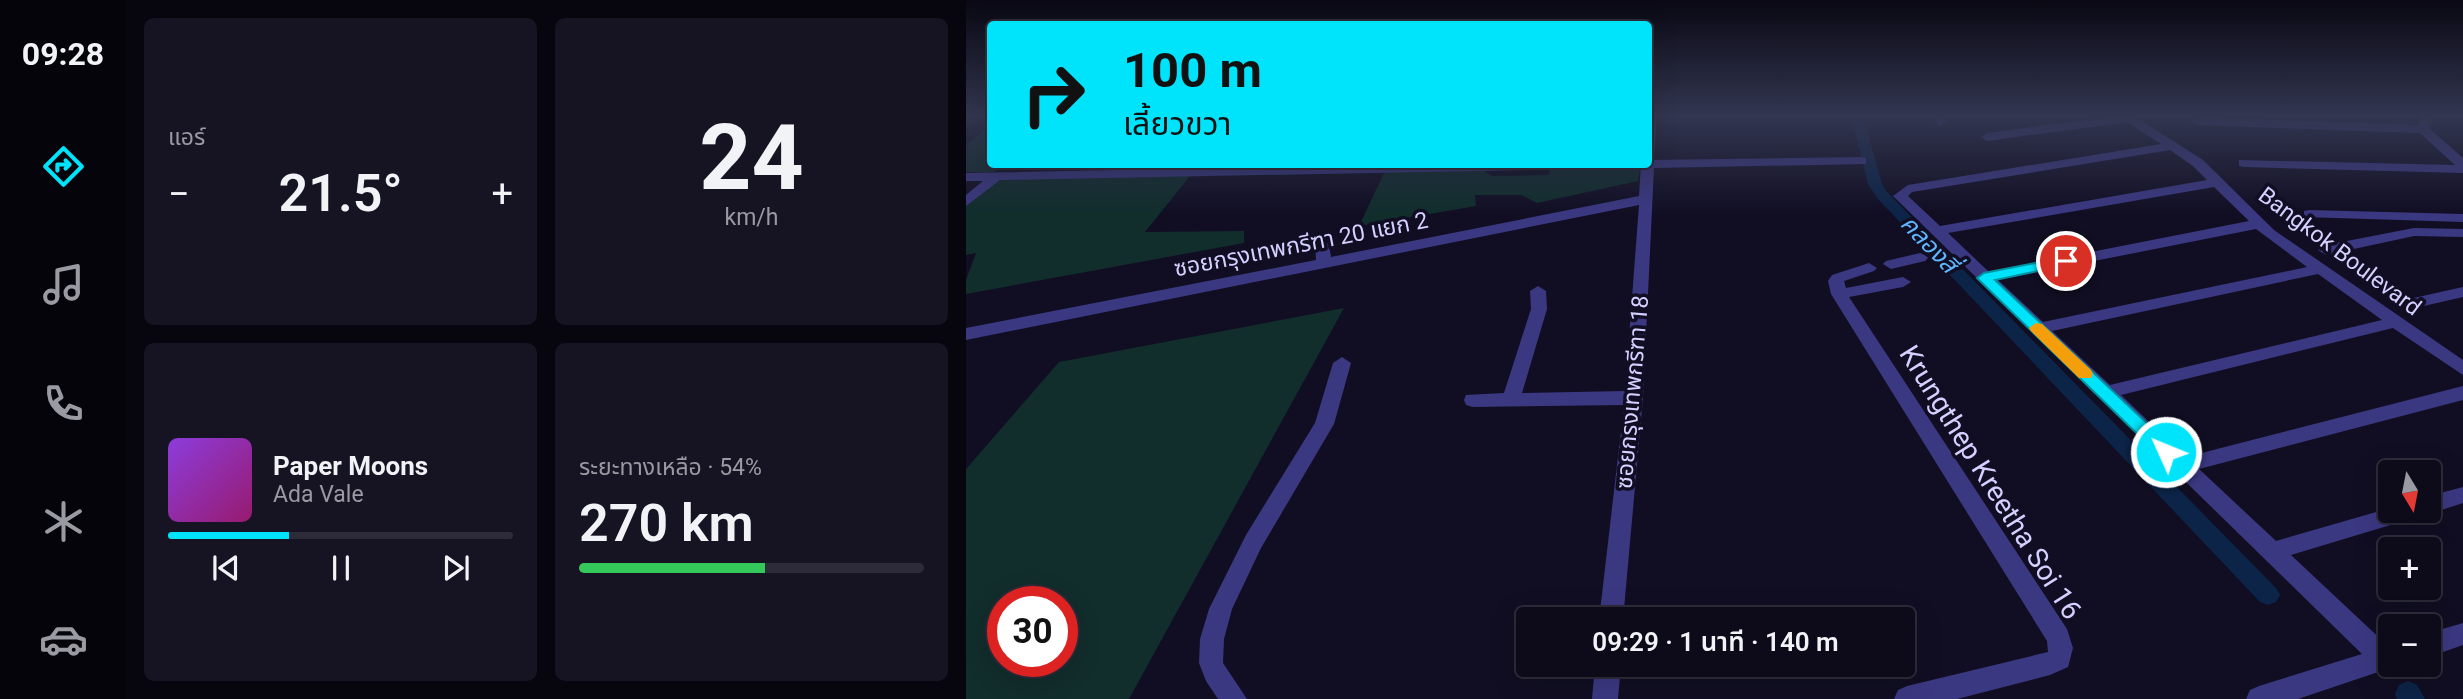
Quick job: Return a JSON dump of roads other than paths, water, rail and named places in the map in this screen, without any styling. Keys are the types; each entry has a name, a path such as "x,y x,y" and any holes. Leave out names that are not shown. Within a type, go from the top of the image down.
{"street":[{"path":"2159,149 1902,192 1900,196 2270,552 2378,650"},
{"name":"Bangkok Boulevard","path":"2177,149 2218,182 2258,224 2463,369"},
{"path":"2445,149 2463,150"},
{"path":"2445,149 2463,167"},
{"path":"1652,164 1861,161"},
{"path":"2244,163 2463,167"},
{"path":"966,202 1007,168"},
{"path":"966,177 1438,168"},
{"name":"ซอยกรุงเทพกรีฑา 18","path":"1612,607 1634,398 1648,168"},
{"path":"1935,231 2218,182"},
{"name":"ซอยกรุงเทพกรีฑา 20 แยก 2","path":"966,334 1206,278 1324,262 1646,199"},
{"path":"2309,214 2463,218"},
{"path":"1984,278 2258,224"},
{"path":"2326,250 2422,231 2463,233"},
{"path":"1322,244 1324,262"},
{"path":"1869,268 1838,278 1836,281 1839,294 1897,273 1920,258"},
{"path":"2038,329 2321,269"},
{"path":"1511,399 1539,309 1538,291"},
{"path":"2406,305 2463,292"},
{"name":"Krungthep Kreetha Soi 16","path":"1839,294 2058,638 2061,648 2059,659 2050,663 1907,699"},
{"path":"2104,393 2396,322"},
{"path":"1234,699 1211,662 1214,636 1223,606 1254,539 1325,421 1342,363"},
{"path":"2181,466 2463,393"},
{"path":"1473,400 1634,398"},
{"path":"2441,501 2463,495"},
{"path":"2270,552 2378,520"},
{"path":"2441,641 2463,634"},
{"path":"2259,699 2378,661"},
{"path":"1605,699 1607,677"}],"waterway":[{"name":"คลองสี่","path":"1866,149 1875,184 1882,195 2268,595"},
{"name":"คลองสี่","path":"2408,694 2412,699"}]}
